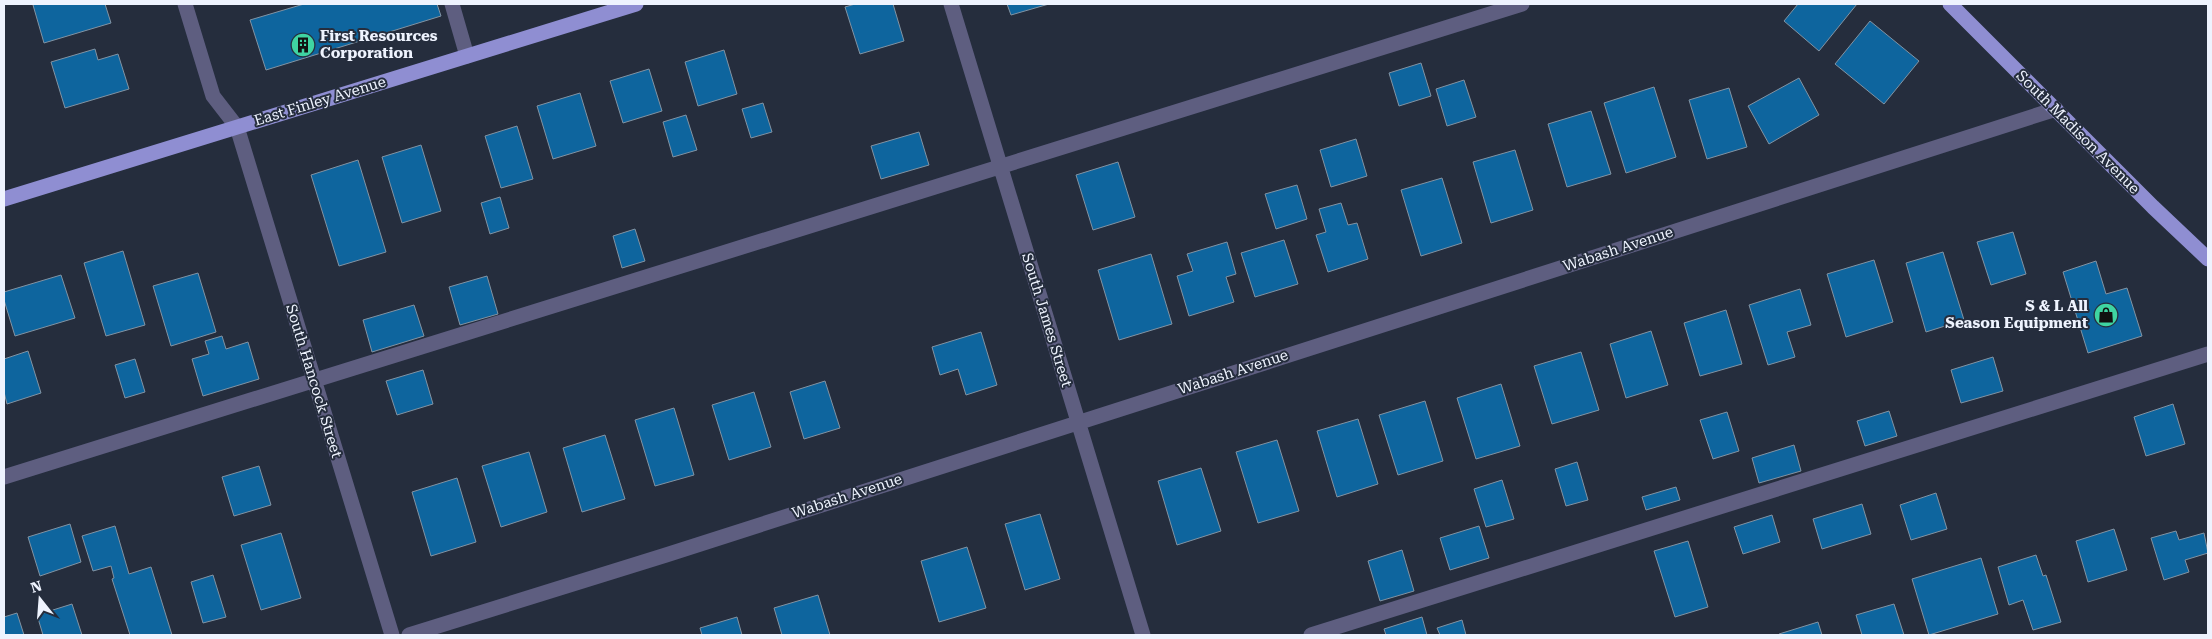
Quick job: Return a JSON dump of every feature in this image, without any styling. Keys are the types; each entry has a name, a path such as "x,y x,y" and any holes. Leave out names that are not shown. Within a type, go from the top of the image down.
{"main road":[{"name":"East Finley Avenue","path":"4,199 636,4"},
{"name":"South Madison Avenue","path":"1950,4 2152,207 2208,259"}],"street":[{"name":"South Hancock Street","path":"185,4 213,96 237,128 392,635"},
{"path":"452,4 468,56"},
{"name":"South James Street","path":"951,4 1143,635"},
{"path":"4,477 1000,165 1522,4"},
{"name":"Wabash Avenue","path":"409,635 2056,109"},
{"path":"1311,635 2208,354"}],"building":[{"path":"105,4 111,23 44,43 33,5"},
{"name":"First Resources Corporation","path":"304,4 437,4 441,16 266,70 250,20"},
{"path":"855,4 893,4 904,41 860,54 845,7"},
{"path":"1007,4 1049,4 1011,15"},
{"path":"1798,4 1857,4 1819,51 1784,21"},
{"path":"1870,21 1919,61 1884,104 1835,64"},
{"path":"95,49 98,60 118,54 129,89 65,108 51,62"},
{"path":"724,50 737,94 698,106 685,62"},
{"path":"1421,63 1431,96 1399,106 1389,73"},
{"path":"649,69 662,111 623,123 610,81"},
{"path":"1799,78 1819,115 1769,144 1748,106"},
{"path":"1464,80 1476,117 1447,126 1436,89"},
{"path":"1654,87 1676,157 1626,173 1604,103"},
{"path":"1729,88 1747,147 1707,159 1689,100"},
{"path":"580,93 596,146 553,159 537,106"},
{"path":"763,103 772,132 751,138 742,109"},
{"path":"1591,111 1611,174 1567,187 1548,124"},
{"path":"686,115 697,150 673,157 663,122"},
{"path":"517,126 533,179 501,188 485,136"},
{"path":"919,132 929,165 881,179 871,146"},
{"path":"1356,139 1367,176 1331,187 1320,150"},
{"path":"421,145 441,211 402,223 382,157"},
{"path":"1515,150 1533,210 1491,223 1473,162"},
{"path":"358,160 386,252 339,266 311,175"},
{"path":"1118,162 1135,217 1093,230 1076,175"},
{"path":"1442,178 1462,243 1421,256 1401,190"},
{"path":"1297,185 1307,219 1276,229 1265,194"},
{"path":"500,197 509,228 490,234 481,203"},
{"path":"1341,203 1348,225 1357,223 1368,259 1328,272 1316,235 1326,232 1319,209"},
{"path":"635,229 645,261 622,268 613,236"},
{"path":"2013,232 2026,274 1991,285 1977,242"},
{"path":"1284,240 1298,284 1255,297 1241,253"},
{"path":"1227,242 1236,274 1226,277 1234,302 1189,316 1177,276 1193,271 1187,254"},
{"path":"123,251 145,325 106,336 84,263"},
{"path":"1943,252 1964,320 1926,332 1906,263"},
{"path":"1151,254 1172,324 1119,340 1098,270"},
{"path":"1874,260 1893,322 1846,337 1827,274"},
{"name":"S & L All Season Equipment","path":"2096,261 2106,294 2127,288 2142,336 2088,353 2063,272"},
{"path":"198,273 216,332 171,346 153,286"},
{"path":"61,275 75,318 15,336 4,300 4,292"},
{"path":"487,276 498,314 460,325 449,287"},
{"path":"1800,289 1811,325 1787,332 1795,357 1768,365 1749,305"},
{"path":"414,305 424,336 372,352 363,320"},
{"path":"1726,310 1742,364 1700,376 1684,323"},
{"path":"1651,331 1668,385 1626,398 1610,344"},
{"path":"981,332 997,385 966,395 958,369 940,375 932,347"},
{"path":"222,336 226,349 248,342 259,379 203,396 192,359 209,354 205,341"},
{"path":"28,351 41,393 7,404 4,392 4,359"},
{"path":"1581,352 1599,410 1552,424 1534,366"},
{"path":"1993,357 2003,391 1961,403 1951,370"},
{"path":"135,359 145,392 125,398 115,365"},
{"path":"423,370 433,404 397,415 386,381"},
{"path":"825,381 840,428 804,439 790,392"},
{"path":"1501,384 1520,446 1476,459 1457,398"},
{"path":"754,392 771,447 729,460 712,405"},
{"path":"1425,401 1443,461 1398,475 1379,415"},
{"path":"2173,404 2185,444 2146,456 2134,417"},
{"path":"674,408 694,475 655,486 635,420"},
{"path":"1889,411 1897,436 1865,446 1857,421"},
{"path":"1727,412 1739,451 1713,459 1700,420"},
{"path":"1358,419 1378,484 1337,497 1317,431"},
{"path":"605,435 625,499 582,512 563,448"},
{"path":"1277,440 1299,511 1258,523 1236,452"},
{"path":"1794,445 1801,471 1759,483 1752,458"},
{"path":"529,452 547,512 501,527 482,466"},
{"path":"1577,462 1588,500 1566,506 1555,469"},
{"path":"259,466 271,505 234,516 222,477"},
{"path":"1201,468 1221,531 1177,545 1158,481"},
{"path":"457,478 476,542 431,556 412,492"},
{"path":"1502,480 1514,519 1486,527 1474,489"},
{"path":"1676,487 1680,500 1646,510 1642,497"},
{"path":"1936,493 1947,529 1911,540 1900,505"},
{"path":"1862,504 1871,534 1822,549 1813,519"},
{"path":"1040,514 1060,579 1025,590 1005,524"},
{"path":"1772,515 1780,542 1743,554 1734,527"},
{"path":"70,524 81,562 40,576 28,537"},
{"path":"115,526 129,574 151,567 172,635 130,635 112,579 114,578 111,566 93,571 82,536"},
{"path":"1479,526 1489,558 1450,570 1440,538"},
{"path":"2114,529 2127,570 2088,582 2076,541"},
{"path":"2176,531 2179,540 2204,533 2208,553 2185,560 2189,572 2164,580 2151,538"},
{"path":"281,533 301,598 261,610 241,545"},
{"path":"1688,541 1708,607 1675,617 1654,551"},
{"path":"967,547 986,608 939,622 921,561"},
{"path":"1402,550 1414,591 1380,601 1368,561"},
{"path":"2036,555 2043,576 2046,575 2061,622 2033,630 2023,600 2009,605 1998,567"},
{"path":"1981,558 1998,614 1929,635 1912,579"},
{"path":"213,575 226,617 203,623 191,582"},
{"path":"818,595 830,635 782,635 774,608"},
{"path":"72,604 82,635 43,635 37,615"},
{"path":"1894,604 1904,635 1862,635 1856,615"},
{"path":"17,613 24,635 4,635 4,617"},
{"path":"737,617 742,635 702,635 700,628"},
{"path":"1422,617 1427,635 1386,635 1384,629"},
{"path":"1462,620 1466,635 1440,635 1437,628"},
{"path":"1818,622 1822,635 1779,635 1779,634"}],"place":[{"name":"First Resources Corporation","path":"303,45"},
{"name":"S & L All Season Equipment","path":"2106,315"}]}
